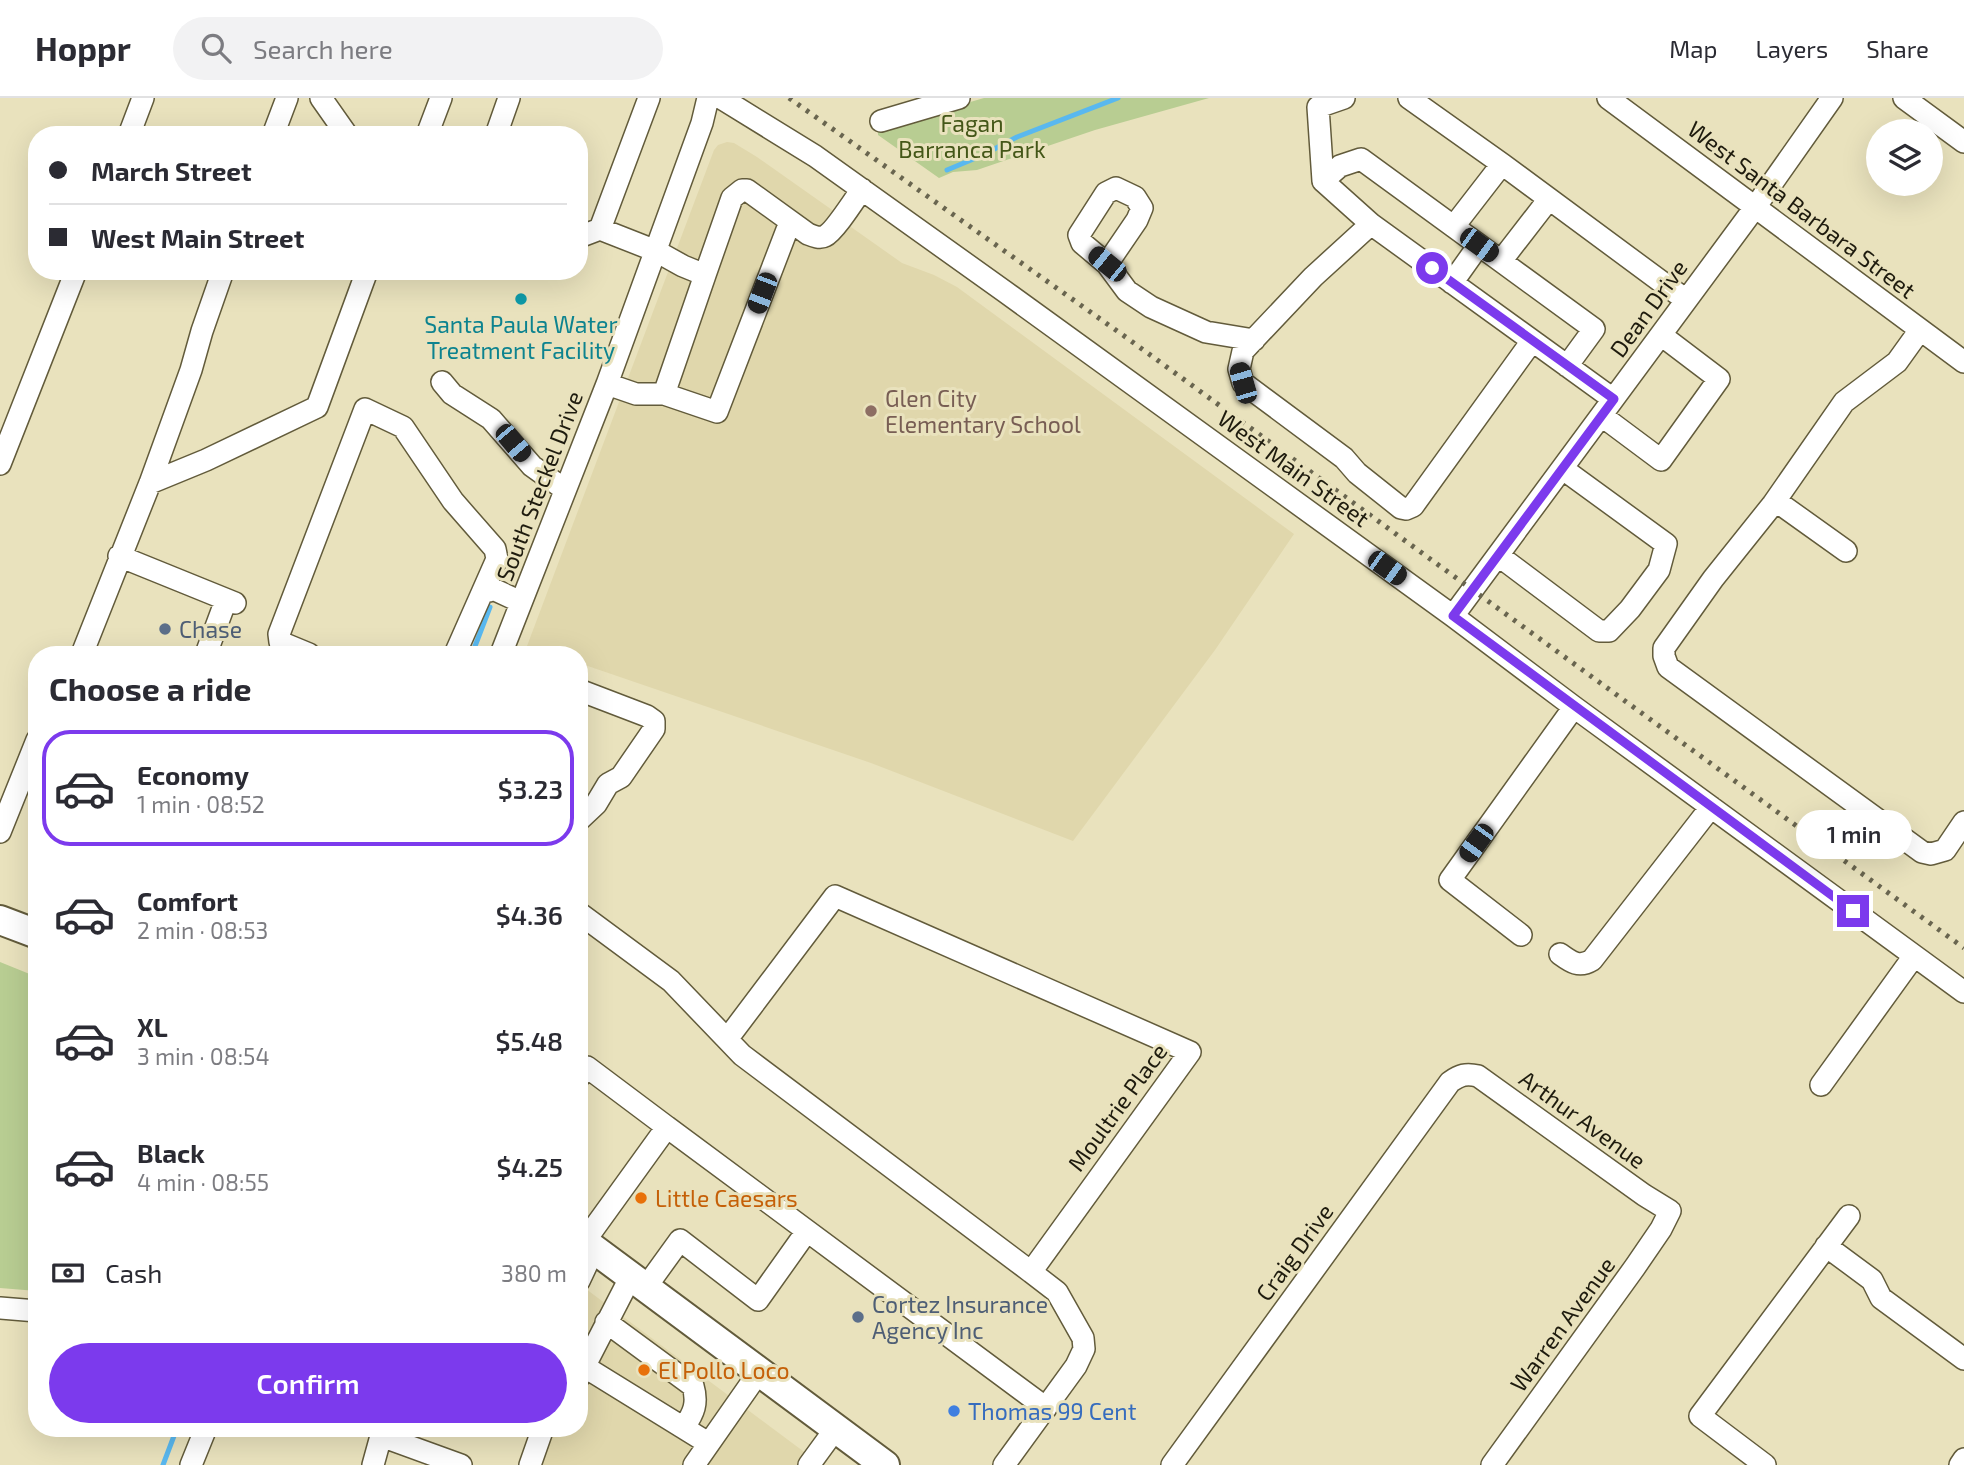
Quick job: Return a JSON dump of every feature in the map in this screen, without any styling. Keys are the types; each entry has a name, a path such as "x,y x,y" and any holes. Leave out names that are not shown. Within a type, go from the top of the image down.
{"main road":[{"path":"0,920 28,931"},
{"path":"588,1244 885,1465"}],"street":[{"path":"133,126 143,98"},
{"path":"276,126 287,98"},
{"path":"321,98 341,126"},
{"path":"430,126 441,98"},
{"path":"499,126 509,98"},
{"name":"South Steckel Drive","path":"501,646 500,594 564,489 607,384 656,251 702,124 708,98"},
{"name":"West Main Street","path":"721,98 805,149 862,189 1453,616 1964,992"},
{"path":"881,121 960,98"},
{"path":"1344,98 1318,107 1323,181 1371,224 1567,366 1661,460 1719,379 1661,335"},
{"path":"1409,98 1686,300"},
{"name":"West Santa Barbara Street","path":"1608,98 1964,362"},
{"name":"Dean Drive","path":"1453,616 1756,206 1832,98"},
{"path":"1904,98 1964,142"},
{"path":"600,229 648,99"},
{"path":"1323,181 1340,166 1361,159 1594,329 1567,366"},
{"path":"1454,226 1502,164"},
{"path":"664,394 732,198 747,190 808,234 824,237 831,232 862,189"},
{"path":"1502,261 1549,199"},
{"path":"607,384 636,394 664,394 717,412 790,222"},
{"path":"1371,224 1313,277 1243,351 1239,369 1243,383 1344,458 1357,473 1401,508 1413,506 1532,341"},
{"path":"588,234 600,229 656,251 705,275"},
{"path":"1452,283 1479,245"},
{"path":"1107,264 1127,291 1150,307 1206,332 1254,340"},
{"path":"0,464 72,280"},
{"path":"85,646 150,483 220,280"},
{"path":"150,483 206,460 317,407 364,280"},
{"path":"1920,330 1897,362 1844,402 1776,501 1713,579 1664,648 1664,656 1668,667 1922,852 1931,854 1945,850 1964,822"},
{"path":"442,382 452,394 491,419 532,466 564,489"},
{"path":"290,646 280,642 279,634 365,409 403,427 453,501 495,549 500,594 461,646"},
{"path":"1499,556 1599,631 1609,631 1630,609 1659,570 1666,544 1563,469"},
{"path":"1776,501 1846,551"},
{"path":"119,556 231,601 210,646"},
{"path":"588,693 647,716 654,721 654,729 621,777 588,800"},
{"path":"1521,936 1450,880 1574,707"},
{"path":"0,832 28,762"},
{"path":"1560,954 1575,965 1585,965 1591,960 1711,807"},
{"name":"Moultrie Place","path":"727,1038 835,896 1190,1052 1031,1272"},
{"path":"588,920 671,981 742,1055 1057,1292 1083,1338 1082,1356 1004,1465"},
{"path":"1821,1085 1914,956"},
{"path":"588,1068 1046,1408"},
{"name":"Arthur Avenue","path":"1464,1074 1478,1076 1670,1211"},
{"name":"Craig Drive","path":"1172,1465 1450,1082 1464,1074"},
{"path":"588,1240 667,1127"},
{"name":"Warren Avenue","path":"1492,1465 1636,1266 1670,1211"},
{"path":"1765,1465 1700,1416 1849,1216"},
{"path":"588,1360 606,1322 638,1282 680,1240 758,1300 807,1231"},
{"path":"1826,1246 1872,1280 1881,1297 1964,1359"},
{"path":"0,1308 28,1310"},
{"path":"606,1322 693,1386 696,1404 684,1427"},
{"path":"694,1465 759,1372"},
{"path":"588,1375 684,1427 708,1443"},
{"path":"809,1465 836,1428"},
{"path":"191,1465 202,1437"},
{"path":"373,1465 380,1437"},
{"path":"393,1437 461,1465"},
{"path":"530,1465 540,1437"},
{"path":"1960,1465 1964,1460"}],"shaded area":[{"name":"Glen City Elementary School","path":"734,143 835,212 834,215 902,263 957,287 1294,534 1215,650 1073,841 871,763 588,666 588,646 527,646 718,145"},
{"path":"588,1290 811,1457 804,1465 519,1465 530,1437 588,1437"}],"green space":[{"name":"Fagan Barranca Park","path":"984,98 1209,98 1095,130 977,170 953,172 939,178 878,135 878,129"},
{"path":"0,962 28,973 28,1290 0,1288"}],"waterway":[{"path":"947,170 1017,137 1118,98"},
{"path":"475,646 490,607"},
{"path":"163,1465 174,1437"}],"railway":[{"path":"789,98 1127,338 1964,948"}],"place":[{"name":"Santa Paula Water Treatment Facility","path":"521,299"},
{"name":"Glen City Elementary School","path":"871,411"},
{"name":"Chase","path":"165,629"},
{"name":"Little Caesars","path":"641,1198"},
{"name":"Cortez Insurance Agency Inc","path":"858,1317"},
{"name":"El Pollo Loco","path":"644,1370"},
{"name":"Thomas 99 Cent","path":"954,1411"}],"route":[{"path":"1432,268 1614,399 1453,616 1853,911"}]}
